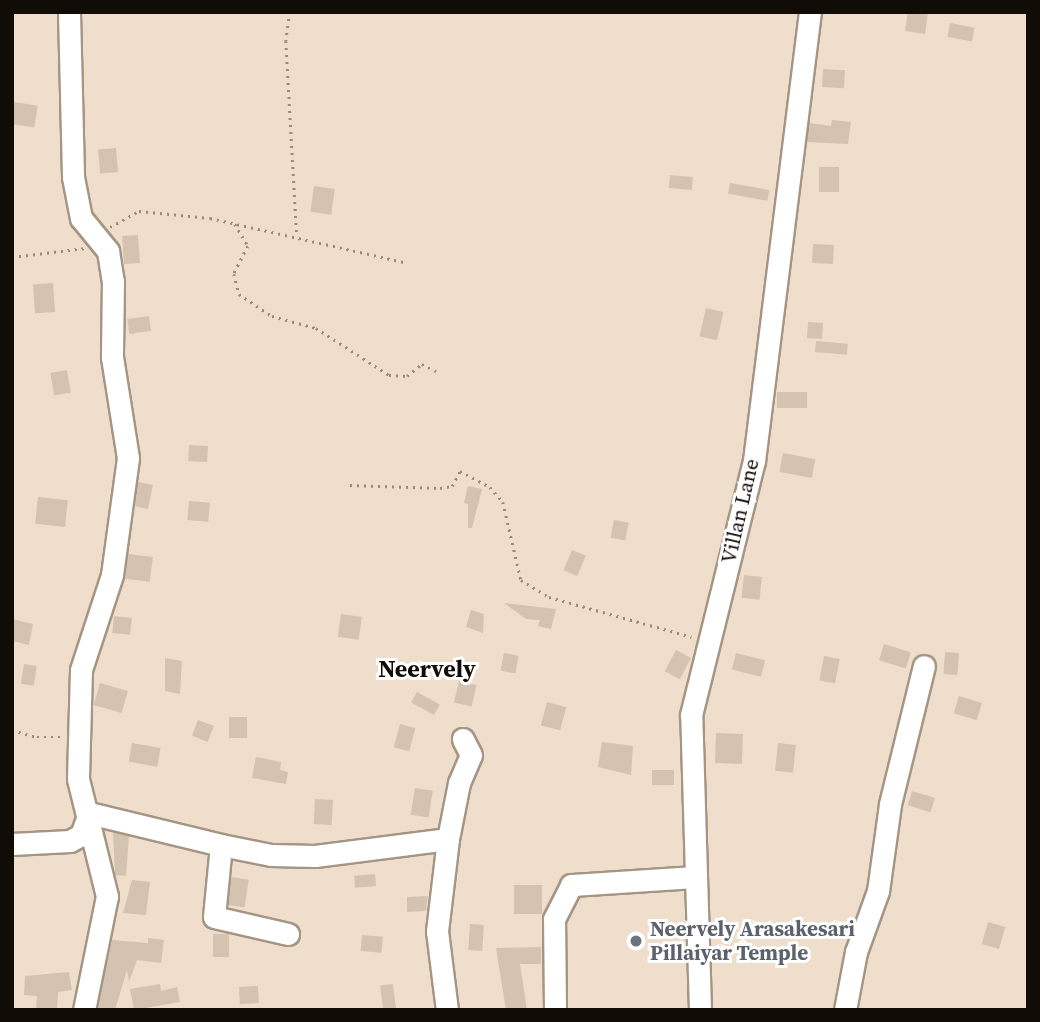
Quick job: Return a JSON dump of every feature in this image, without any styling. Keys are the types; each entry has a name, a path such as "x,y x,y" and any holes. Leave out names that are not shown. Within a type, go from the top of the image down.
{"street":[{"path":"69,12 73,177 81,218 108,251 113,281 112,357 128,458 112,575 81,670 77,734 78,779 89,813 107,896 84,1010"},
{"name":"Villan Lane","path":"700,1010 691,715 754,461 810,12"},
{"path":"845,1010 856,952 878,891 890,804 924,666"},
{"path":"447,1010 437,931 448,839 459,783 471,755 463,739"},
{"path":"12,844 70,842 80,835 89,813"},
{"path":"89,813 271,855 315,856 448,839"},
{"path":"221,845 214,917 288,934"},
{"path":"555,1010 554,919 571,885 696,877"}],"path":[{"path":"290,12 286,41 297,236"},
{"path":"12,257 74,252 99,239 139,211 235,224 408,263"},
{"path":"235,224 248,246 234,274 239,294 272,316 316,328 389,375 407,376 422,365 436,370"},
{"path":"350,485 440,488 452,486 460,471 490,487 503,502 521,580 549,597 709,642"},
{"path":"12,730 37,737 77,734"}],"building":[{"path":"908,12 928,12 925,34 905,31"},
{"path":"950,23 975,28 972,42 947,37"},
{"path":"823,69 845,70 844,88 822,87"},
{"path":"14,102 38,106 34,127 12,124"},
{"path":"832,120 851,122 848,144 807,142 809,123 831,126"},
{"path":"116,148 118,172 100,173 98,150"},
{"path":"819,167 839,167 839,192 819,192"},
{"path":"670,175 693,177 692,190 669,188"},
{"path":"730,183 769,190 767,201 728,194"},
{"path":"314,186 335,189 331,215 310,212"},
{"path":"138,235 140,263 124,264 122,236"},
{"path":"813,244 834,245 833,264 812,263"},
{"path":"53,283 55,312 35,313 33,284"},
{"path":"706,308 724,312 717,340 699,336"},
{"path":"149,316 151,331 129,334 127,319"},
{"path":"808,322 823,323 822,339 807,338"},
{"path":"816,341 848,344 847,355 815,352"},
{"path":"67,370 71,393 54,396 50,373"},
{"path":"777,392 807,392 807,408 777,408"},
{"path":"189,445 208,446 207,462 188,461"},
{"path":"783,453 815,459 812,478 779,472"},
{"path":"138,482 153,485 148,509 135,506"},
{"path":"468,486 482,489 472,528 468,528 468,504 464,503"},
{"path":"38,497 68,500 65,527 35,524"},
{"path":"189,501 210,503 208,522 187,520"},
{"path":"614,520 629,523 625,541 611,538"},
{"path":"572,550 586,556 577,576 563,570"},
{"path":"128,554 153,557 150,582 125,579"},
{"path":"744,575 762,577 759,600 742,598"},
{"path":"504,603 556,609 551,629 538,626 540,620 526,619"},
{"path":"471,610 484,614 483,633 466,627"},
{"path":"341,614 362,617 359,640 338,637"},
{"path":"114,616 132,618 130,635 112,633"},
{"path":"12,619 33,624 29,645 12,641"},
{"path":"884,644 911,652 906,668 879,660"},
{"path":"676,650 691,658 680,679 665,671"},
{"path":"945,652 959,653 957,675 943,674"},
{"path":"504,653 519,656 515,674 501,671"},
{"path":"736,653 765,660 761,677 732,669"},
{"path":"824,656 840,659 835,684 819,681"},
{"path":"165,658 182,661 180,694 165,691"},
{"path":"24,664 37,666 34,686 21,684"},
{"path":"459,681 477,685 472,706 454,702"},
{"path":"100,683 128,691 122,713 94,705"},
{"path":"417,692 440,705 434,715 411,702"},
{"path":"959,696 982,703 977,720 954,713"},
{"path":"547,702 566,707 560,730 541,725"},
{"path":"229,717 247,717 247,738 229,738"},
{"path":"198,720 214,726 208,742 192,736"},
{"path":"400,724 415,728 409,751 394,747"},
{"path":"716,733 743,734 742,764 715,763"},
{"path":"602,742 633,746 631,775 598,767"},
{"path":"132,743 161,748 157,767 129,762"},
{"path":"778,743 796,745 793,773 775,771"},
{"path":"256,757 281,762 280,770 288,772 286,784 252,778"},
{"path":"652,770 674,770 674,785 652,785"},
{"path":"415,788 433,791 429,817 411,815"},
{"path":"912,791 935,798 931,812 908,805"},
{"path":"315,799 333,800 332,825 314,824"},
{"path":"113,832 129,836 126,876 115,875"},
{"path":"375,874 376,886 355,888 354,876"},
{"path":"231,877 249,880 244,907 227,905"},
{"path":"132,880 150,882 146,915 123,913"},
{"path":"514,885 542,885 542,914 514,914"},
{"path":"428,896 426,911 407,912 407,897"},
{"path":"988,922 1005,927 999,949 982,944"},
{"path":"470,924 484,925 482,951 468,950"},
{"path":"213,934 229,934 229,957 213,957"},
{"path":"362,935 383,937 382,953 361,951"},
{"path":"148,938 164,940 161,963 137,960 129,982 127,970 115,1010 97,1010 112,940 148,943"},
{"path":"541,947 541,964 520,964 527,1010 506,1010 496,948"},
{"path":"69,972 72,990 58,992 57,1010 36,1010 37,996 24,995 25,976"},
{"path":"160,984 161,991 177,987 180,1002 134,1010 130,989"},
{"path":"393,984 396,1010 383,1010 380,986"},
{"path":"258,986 259,1003 240,1004 239,987"}],"place":[{"name":"Neervely Arasakesari Pillaiyar Temple","path":"636,941"}],"district":[{"name":"Neervely","path":"427,669"}]}
